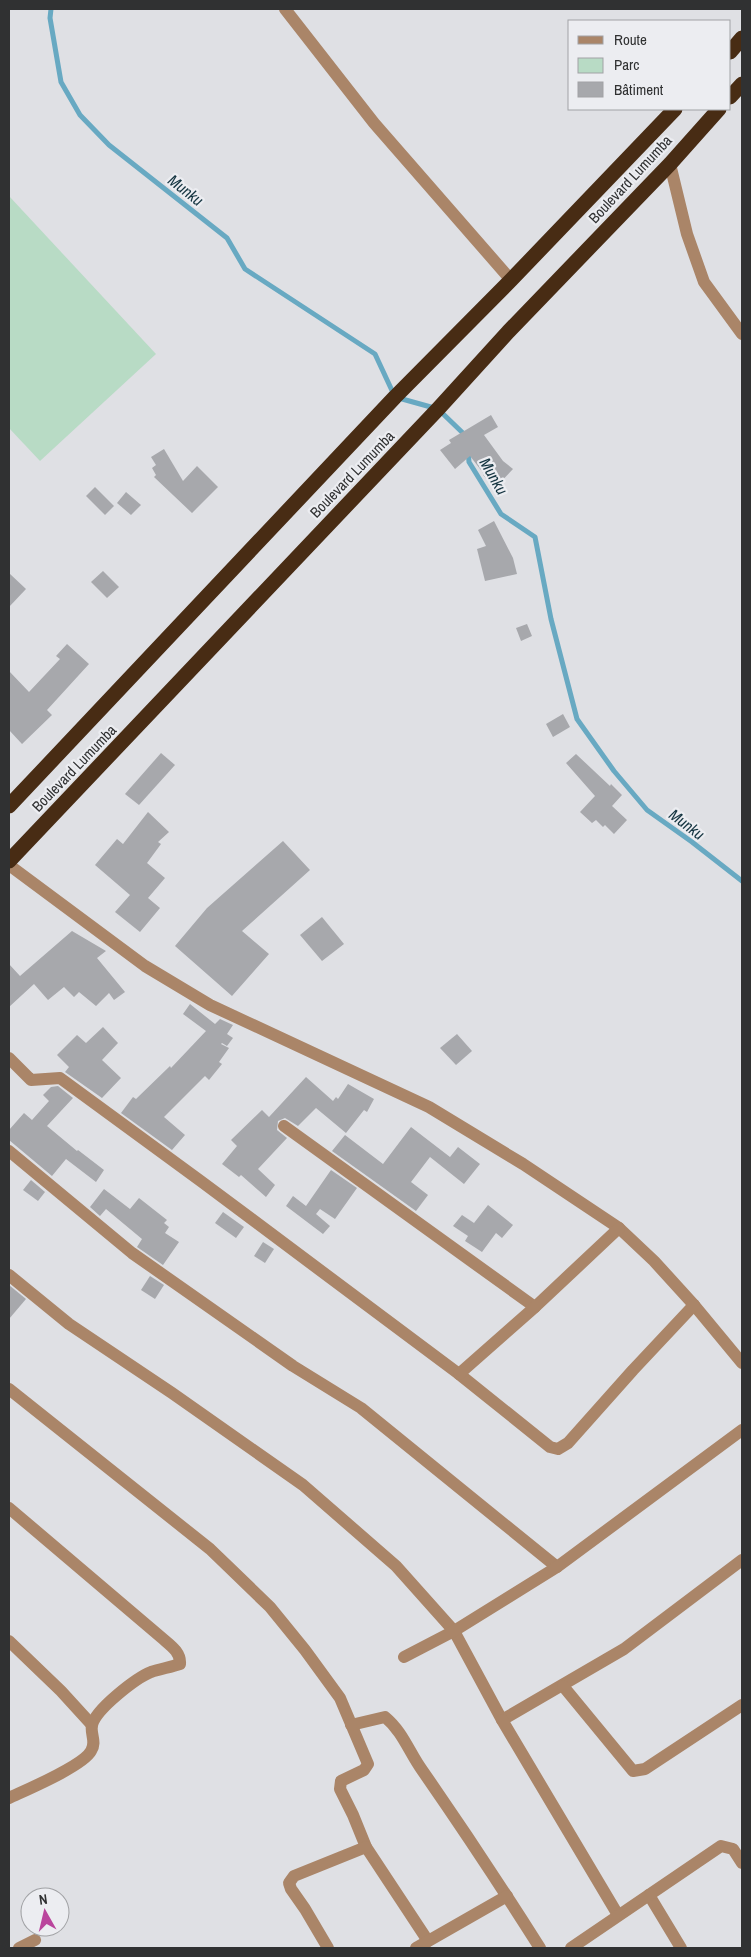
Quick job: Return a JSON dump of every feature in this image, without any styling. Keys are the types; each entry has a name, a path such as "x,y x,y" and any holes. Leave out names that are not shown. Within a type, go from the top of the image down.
{"highway":[{"path":"731,51 742,38"},
{"path":"731,96 742,84"},
{"name":"Boulevard Lumumba","path":"9,806 395,397 512,280 674,110"},
{"name":"Boulevard Lumumba","path":"9,863 508,332 670,164 718,110"}],"street":[{"path":"285,9 374,123 512,280"},
{"path":"670,164 687,234 704,282 742,334"},
{"path":"9,863 145,966 210,1005 429,1108 523,1164 619,1228 654,1261 694,1305 742,1363"},
{"path":"9,1058 31,1080 60,1078 459,1374 550,1447 558,1449 568,1443 632,1370 694,1305"},
{"path":"284,1126 536,1307"},
{"path":"9,1151 132,1253 294,1366 361,1408 557,1567"},
{"path":"459,1374 536,1307 619,1228"},
{"path":"9,1275 69,1324 172,1393 302,1485 396,1566 454,1631 502,1720 618,1915"},
{"path":"9,1389 210,1549 270,1607 305,1650 340,1698 367,1760 368,1767 344,1779 340,1784 340,1789 366,1847 428,1941"},
{"path":"404,1657 454,1631 557,1567 684,1475 742,1430"},
{"path":"9,1508 170,1646 181,1659 180,1664 150,1672 119,1693 101,1712 92,1725"},
{"path":"502,1720 624,1650 742,1560"},
{"path":"9,1640 62,1691 92,1725 95,1741 91,1752 74,1766 9,1798"},
{"path":"563,1686 633,1771 645,1769 742,1704"},
{"path":"352,1726 385,1717 400,1732 418,1766 486,1862 540,1948"},
{"path":"571,1948 721,1846 733,1849 742,1863"},
{"path":"328,1948 291,1889 290,1880 294,1876 366,1847"},
{"path":"649,1895 681,1948"},
{"path":"416,1948 507,1896"},
{"path":"19,1948 36,1940"}],"green space":[{"path":"9,196 156,354 40,461 9,428"}],"building":[{"path":"491,415 498,427 484,435 503,461 513,469 495,488 470,456 455,469 440,450 451,443 449,440"},
{"path":"164,449 183,481 197,466 218,487 192,513 154,477 156,475 152,468 156,465 151,457"},
{"path":"95,487 114,506 105,515 86,496"},
{"path":"126,492 141,505 131,515 117,503"},
{"path":"494,521 513,558 517,574 485,581 477,549 486,546 478,530"},
{"path":"103,571 119,587 107,598 91,582"},
{"path":"9,573 26,589 9,607"},
{"path":"527,624 532,636 521,641 516,628"},
{"path":"67,644 89,664 47,710 52,715 22,744 9,730 9,671 29,692 60,659 56,656"},
{"path":"563,714 570,727 553,737 546,724"},
{"path":"161,753 175,765 139,805 125,794"},
{"path":"576,754 622,795 612,806 627,820 614,834 605,825 603,827 596,820 592,823 580,812 595,796 566,763"},
{"path":"148,812 169,832 158,842 161,844 147,863 165,878 148,898 160,908 140,932 115,912 130,895 95,865 117,839 123,844"},
{"path":"283,841 310,870 242,931 269,954 232,996 175,946 207,908"},
{"path":"322,917 344,944 322,961 300,935"},
{"path":"72,931 106,951 97,958 125,992 114,1000 109,993 96,1006 79,992 74,997 64,987 48,1000 34,984 9,1007 9,964 20,976"},
{"path":"190,1004 215,1024 220,1019 233,1025 227,1034 233,1038 227,1046 221,1044 229,1048 219,1062 222,1064 209,1080 205,1076 164,1117 185,1135 172,1150 121,1113 133,1097 136,1099 170,1066 171,1068 206,1031 183,1014"},
{"path":"103,1027 118,1043 102,1060 121,1078 102,1098 65,1072 69,1067 57,1055 77,1035 86,1043"},
{"path":"457,1034 472,1051 456,1065 440,1048"},
{"path":"306,1077 333,1101 336,1097 338,1099 348,1084 374,1099 367,1112 364,1110 346,1133 316,1108 298,1126 285,1118 278,1121 277,1130 287,1138 258,1169 275,1185 266,1197 241,1175 239,1177 222,1164 237,1146 231,1140 262,1110 269,1117"},
{"path":"58,1086 73,1098 47,1126 104,1170 96,1182 66,1159 52,1176 9,1140 9,1130 24,1113 32,1120 49,1101 43,1095 51,1087"},
{"path":"411,1127 450,1157 458,1147 480,1164 464,1184 430,1157 411,1182 428,1195 416,1211 332,1151 345,1135 383,1164"},
{"path":"331,1170 357,1188 335,1219 320,1209 316,1214 330,1226 323,1234 286,1206 293,1196 306,1206"},
{"path":"31,1180 45,1192 38,1201 23,1190"},
{"path":"104,1189 130,1209 139,1198 167,1220 164,1223 169,1227 165,1233 179,1242 163,1265 137,1247 142,1239 106,1209 100,1216 90,1207"},
{"path":"488,1205 513,1225 502,1238 496,1233 482,1252 465,1241 468,1236 453,1226 462,1215 474,1223"},
{"path":"223,1212 244,1227 236,1238 215,1223"},
{"path":"263,1242 274,1249 265,1263 254,1256"},
{"path":"150,1276 164,1285 155,1299 141,1290"},
{"path":"9,1285 26,1299 9,1319"}],"waterway":[{"name":"Munku","path":"51,9 50,18 61,82 80,115 109,145 227,238 245,269 375,354 395,397 438,409 467,437"},
{"name":"Munku","path":"468,450 469,462 501,514 535,537 551,619 577,719 614,771 647,810 742,881"}]}
